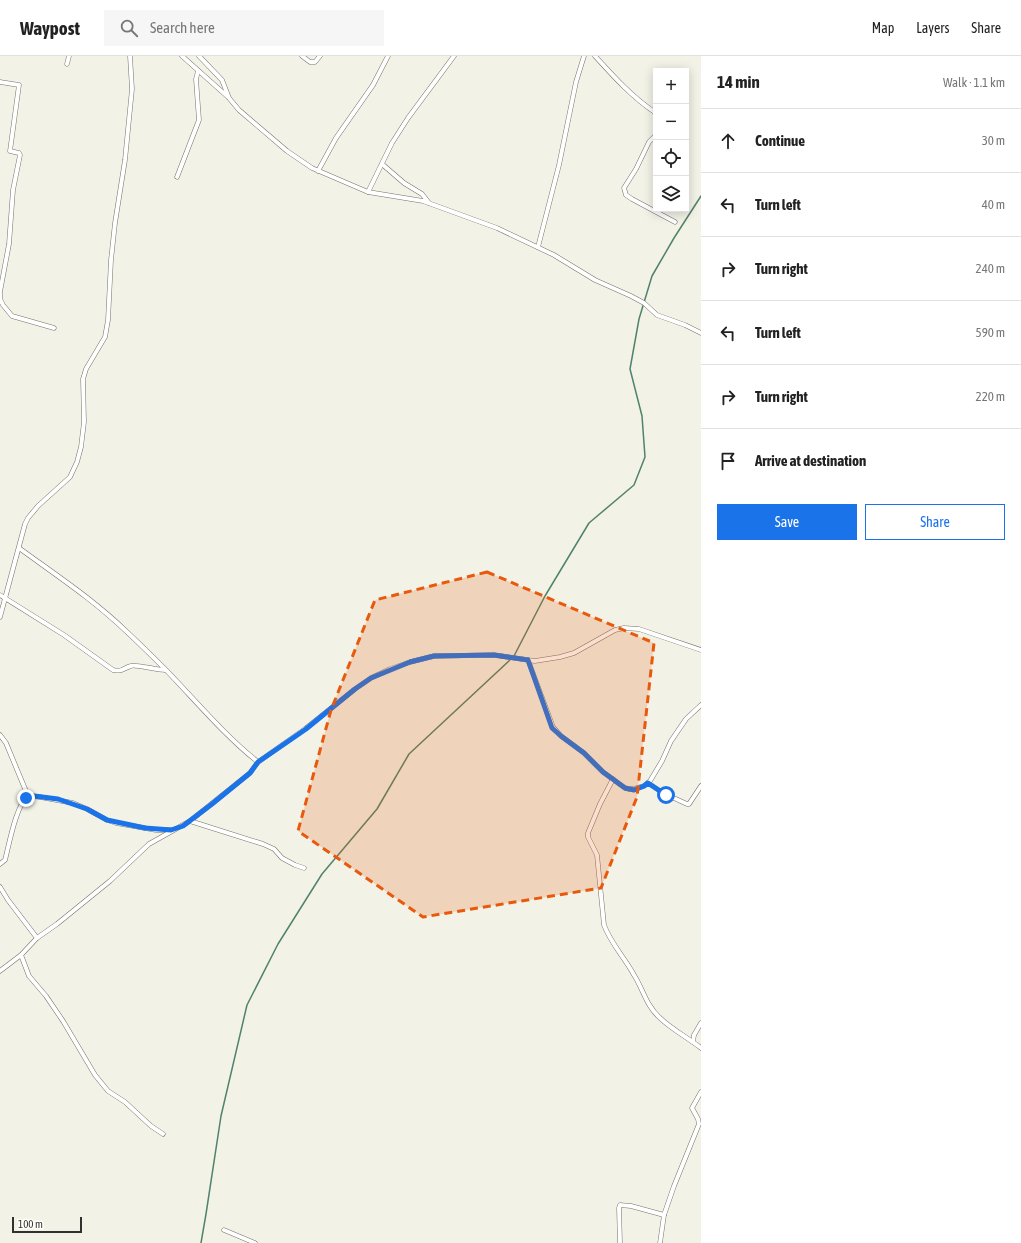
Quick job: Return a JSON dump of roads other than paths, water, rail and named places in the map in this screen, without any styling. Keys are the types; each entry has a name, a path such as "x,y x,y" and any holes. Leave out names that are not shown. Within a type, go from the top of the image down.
{"street":[{"path":"67,64 69,56"},
{"path":"0,617 2,597 19,548 25,524 38,506 70,477 77,462 81,447 84,422 83,379 86,369 105,337 108,320 114,238 132,89 130,56"},
{"path":"182,56 229,98 239,110 286,151 318,171 368,192 429,203 498,228 554,255 595,280 644,303 657,315 701,333"},
{"path":"199,56 222,80 229,98"},
{"path":"302,56 310,62 314,62 320,56"},
{"path":"318,171 336,138 373,85 388,56"},
{"path":"368,192 392,143 408,118 454,56"},
{"path":"538,247 559,165 576,82 584,56"},
{"path":"595,56 615,78 653,112"},
{"path":"177,177 199,120 196,79 198,71"},
{"path":"0,82 19,85 10,151 19,153 20,155 13,190 9,244 0,299 12,316 54,328"},
{"path":"653,138 624,188 626,195 675,222"},
{"path":"382,164 404,183 422,194 429,203"},
{"path":"19,548 82,594 126,631 239,747 258,762"},
{"path":"2,597 64,636 113,670 121,670 132,665 165,670"},
{"path":"0,971 21,955 37,938 110,882 149,844 171,830 183,826 190,821 250,773 258,762 306,729 355,689 371,678 390,669 434,656 494,655 528,660 542,660 574,653 615,630 624,628 639,629 701,650"},
{"path":"528,660 552,728 613,780 625,788 634,790 648,783 659,768 671,741 678,730 686,719 701,705"},
{"path":"0,735 6,743 28,796"},
{"path":"613,780 600,804 588,833 588,837 597,855 604,925 608,934 634,975 648,1005 657,1016 670,1027 701,1048"},
{"path":"648,783 666,795 687,804 689,804 701,786"},
{"path":"0,864 5,860 17,816 24,800 28,796 40,796 73,803 107,820 151,829 171,830"},
{"path":"190,821 274,849 282,858 304,868"},
{"path":"0,887 37,938"},
{"path":"21,955 29,976 46,996 63,1020 95,1075 108,1091 125,1102 150,1126 163,1134"},
{"path":"693,1042 694,1035 701,1023"},
{"path":"660,1243 664,1215 678,1175 699,1124 692,1108 701,1092"},
{"path":"620,1243 620,1205 631,1206 664,1215"},
{"path":"224,1230 255,1243"}],"waterway":[{"path":"514,656 545,596 589,523 634,485 645,457 642,416 630,369 639,319 652,276 701,196"},
{"path":"201,1243 221,1116 247,1005 278,944 322,874 377,809 409,754 511,659"}]}
